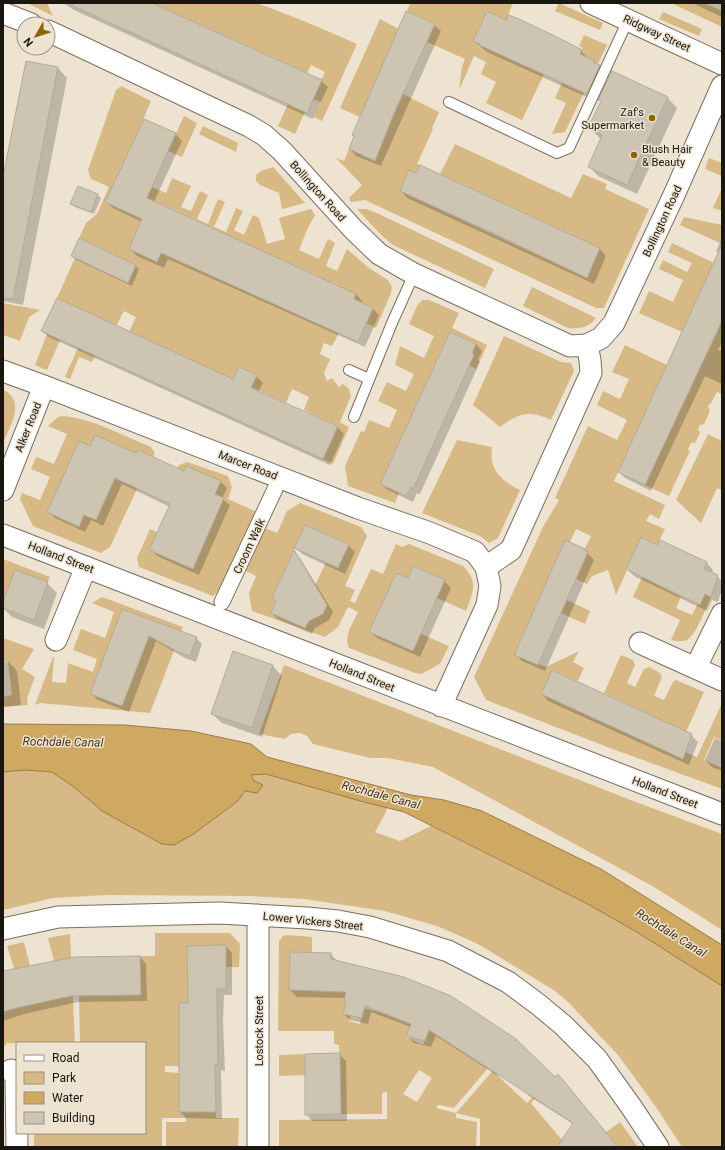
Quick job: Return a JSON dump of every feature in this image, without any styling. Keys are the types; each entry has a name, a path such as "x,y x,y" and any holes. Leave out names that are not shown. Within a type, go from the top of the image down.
{"street":[{"name":"Ridgway Street","path":"591,3 722,64"},
{"path":"3,13 16,18"},
{"name":"Bollington Road","path":"56,35 249,126 264,135 295,165 367,244 379,254 414,274 570,346 587,345 601,338 614,323 674,195 722,86"},
{"path":"486,567 511,550 591,374 587,345"},
{"name":"Marcer Road","path":"3,371 358,508 430,533 475,552 486,567 490,586 487,605 441,706"},
{"name":"Alker Road","path":"3,490 44,386"},
{"name":"Croom Walk","path":"222,602 275,489"},
{"name":"Holland Street","path":"3,535 722,814"},
{"path":"56,640 86,567"},
{"path":"696,667 722,614"},
{"path":"640,643 722,680"},
{"name":"Lower Vickers Street","path":"3,929 58,917 219,913 307,918 374,928 448,951 508,982 563,1025 597,1059 624,1095 658,1147"},
{"name":"Lostock Street","path":"258,915 258,1147"},
{"path":"11,1070 16,1078"},
{"path":"17,1134 17,1147"}],"lane":[{"path":"449,102 557,153 569,148 628,20"},
{"path":"354,416 414,274"},
{"path":"350,370 369,379"}],"green space":[{"path":"27,3 47,3 53,16"},
{"path":"152,3 257,3 357,44 322,121 314,117 321,102 313,99 325,72 311,65 307,73"},
{"path":"410,3 513,3 506,20 487,11 473,41 544,74 522,120 486,103 496,82 481,74 486,62 474,56 459,90 462,66 465,59 427,42 435,24 407,11"},
{"path":"559,3 603,23 600,30 555,11"},
{"path":"671,3 704,3 722,11 722,27"},
{"path":"663,12 702,29 699,36 659,19"},
{"path":"380,19 399,29 360,117 340,108"},
{"path":"584,35 607,45 565,132 552,134 566,103 555,98 562,83 580,91 594,60 580,54 583,48 579,46"},
{"path":"121,86 151,101 108,203 135,216 140,205 143,206 152,187 166,193 172,178 191,186 181,207 191,211 200,191 208,195 197,219 208,224 218,199 225,202 214,227 226,232 236,208 243,211 234,230 244,235 253,215 259,218 267,244 285,239 279,218 311,209 315,215 299,250 319,259 328,239 335,243 326,266 337,271 347,249 369,268 388,280 392,287 391,293 376,328 366,323 373,308 354,299 356,294 352,292 350,296 336,290 338,285 334,283 332,288 320,277 298,267 296,272 283,266 285,261 281,259 279,264 247,250 249,245 229,241 231,236 227,235 225,239 211,233 213,228 192,218 177,218 179,212 161,204 139,253 157,262 161,253 339,333 332,346 324,343 320,354 330,359 324,373 327,381 332,378 339,387 343,384 349,389 351,396 340,422 349,427 333,464 323,459 338,426 304,410 309,397 292,389 286,403 251,387 257,375 239,367 233,379 129,332 136,317 124,311 116,326 57,298 75,258 128,283 136,265 79,238 86,223 97,214 109,187 91,179 88,170 116,90"},
{"path":"403,94 439,112 417,164 420,165 416,173 409,171 400,191 587,278 600,248 440,174 455,144 571,198 583,174 607,184 605,189 649,209 604,308 596,308 365,200 351,202 349,198 362,185 336,158 344,161 349,149 374,160"},
{"path":"288,104 305,112 295,134 278,126"},
{"path":"184,116 197,123 182,157 168,151"},
{"path":"203,126 238,143 236,152 199,134"},
{"path":"709,158 722,163 722,176 705,169"},
{"path":"273,167 305,203 282,209 279,193 260,185 256,181 256,175 261,171"},
{"path":"722,188 722,211 713,208"},
{"path":"357,209 366,209 379,214 494,269 485,288 393,245 381,235"},
{"path":"684,217 722,225 722,244 680,225"},
{"path":"672,243 714,263 682,332 639,313 649,291 673,302 683,280 659,269 663,260 687,272 692,263 668,252"},
{"path":"532,287 596,318 584,327 568,328 523,306"},
{"path":"423,300 429,300 459,313 452,328 487,345 476,369 469,365 474,355 472,353 476,344 450,332 380,484 399,493 395,503 348,486 345,466 361,431 364,432 369,420 389,428 397,410 378,401 387,382 406,391 414,374 395,365 400,346 424,358 434,336 409,324 418,304"},
{"path":"3,303 40,310 29,317 20,341 3,335"},
{"path":"722,321 722,394 717,392 708,406 710,411 704,424 700,425 698,429 700,433 695,443 691,443 688,449 690,451 669,496 645,485 667,365 709,350"},
{"path":"47,334 60,340 47,370 35,365"},
{"path":"504,336 561,362 571,363 574,371 551,420 536,415 524,414 500,427 473,405"},
{"path":"625,345 667,365 614,481 665,505 659,519 650,514 646,521 665,529 657,545 626,569 627,570 616,595 608,570 592,576 587,584 576,579 588,552 584,550 591,536 576,529 570,542 565,541 514,654 537,665 539,664 546,667 579,651 573,662 584,668 578,681 552,670 541,694 682,759 685,752 697,757 722,703 722,740 714,737 704,760 722,768 722,789 486,700 474,677 543,527 559,500 555,498 588,426 617,440 627,420 597,405 603,391 620,399 629,379 612,372"},
{"path":"78,348 95,356 92,362 79,357 70,379 65,377"},
{"path":"4,390 11,395 15,408 12,422 3,443 3,391"},
{"path":"64,416 97,424 151,447 155,453 153,457 138,450 132,462 129,484 137,489 110,547 101,553 33,526 20,499 22,493 40,500 50,477 31,469 36,457 54,464 67,434 48,426 58,417","holes":["79,441 90,446 94,491 107,497 104,502 92,497 99,513 96,520 84,515 48,512"]},
{"path":"708,434 722,441 722,490 717,488 701,523 676,500"},
{"path":"457,440 492,447 492,462 497,473 507,482 520,490 498,538 489,543 480,536 422,513"},
{"path":"187,462 228,476 232,487 228,499 257,512 222,588 213,596 139,567 137,558 150,529 169,537 152,544 149,550 193,569 215,494 221,481 186,466 173,496 166,493 179,465"},
{"path":"300,503 361,527 367,536 345,586 355,590 350,601 355,603 371,569 383,574 396,544 402,547 409,544 463,566 473,582 472,593 466,611 437,598 445,580 414,566 408,578 396,573 393,579 406,584 400,596 388,591 369,632 413,651 421,634 449,646 440,664 421,674 415,673 349,648 347,644 348,635 351,625 358,612 348,607 338,627 325,637 252,611 249,593 256,576 246,571 265,528 277,533 287,511","holes":["305,525 349,544 338,568 326,562 312,592 311,617 305,628 271,613 276,601 272,598"]},
{"path":"3,559 50,577 48,582 15,570 3,602"},
{"path":"642,577 681,597 676,608 692,615 698,604 700,605 705,594 711,597 698,626 691,637 687,640 681,641 671,640 680,620 633,597"},
{"path":"102,597 183,627 150,713 40,703 35,705 53,657 52,682 66,683 68,663 93,672 97,659 73,650 81,629 105,638 114,612 92,603","holes":["122,609 151,620 138,657 108,646","106,654 138,666 122,706 91,694"]},
{"path":"567,600 590,611 585,624 561,613"},
{"path":"3,638 34,649 22,669 35,677 27,698 28,705 3,707 3,697 12,695 8,661 3,661"},
{"path":"621,655 633,660 635,665 627,683 635,687 644,669 649,667 660,673 662,677 654,696 664,700 673,682 676,680 704,692 686,732 604,693"},
{"path":"284,665 722,834 722,930 654,887 433,767 388,758 370,758 313,744 307,736 300,733 291,734 285,739 259,734"},
{"path":"24,770 52,772 74,787 102,811 162,844 195,833 238,801 254,781 251,775 266,774 387,808 375,832 400,841 431,826 584,902 635,931 722,986 722,1147 682,1147 656,1107 618,1055 568,1002 555,991 478,944 437,926 385,911 304,899 251,896 106,895 53,898 3,910 3,772"},
{"path":"155,933 230,933 240,944 239,967 226,967 226,945 187,946 188,988 215,1003 179,1003 179,1063 210,1067 165,1066 165,1072 179,1073 179,1112 216,1112 216,1118 239,1118 238,1147 166,1147 166,1122 186,1122 186,1118 162,1118 162,1147 34,1147 34,1134 146,1134 146,1042 80,1042 79,996 140,956 155,956"},
{"path":"70,934 75,1042 16,1042 7,1043 3,1048 3,1012 21,1006 15,971 7,946 24,942 30,966 62,960 54,961 48,938"},
{"path":"289,935 312,937 312,953 290,953 289,990 330,991 353,967 344,1001 346,1002 343,1014 350,1016 349,1021 360,1024 364,1008 383,1013 404,984 391,1016 411,1024 406,1037 423,1045 429,1031 432,1032 444,1000 470,1057 488,1068 454,1108 438,1105 436,1108 456,1113 456,1118 477,1122 476,1147 279,1147 279,1120 387,1119 387,1092 382,1093 382,1114 341,1114 339,1045 334,1044 334,1031 278,1031 279,941 283,936","holes":["419,1070 432,1078 417,1102 403,1094"]},
{"path":"512,1042 519,1048 495,1073 527,1103 554,1075 555,1077 531,1103 561,1139 591,1114 605,1133 620,1122 638,1147 480,1147 480,1119 456,1113 490,1074"},
{"path":"305,1054 308,1075 279,1076 279,1055"}],"water":[{"name":"Rochdale Canal","path":"3,724 125,725 191,731 251,744 267,757 411,795 444,800 482,811 601,869 722,945 722,986 635,931 584,902 404,812 266,774 251,775 254,781 263,785 257,793 245,791 238,801 195,833 174,845 162,844 102,811 74,787 52,772 24,770 3,772"}],"building":[{"path":"67,3 152,3 322,80 307,113"},
{"path":"406,11 435,24 395,111 375,161 349,149 354,136 352,135"},
{"path":"487,11 506,20 508,15 519,19 582,50 580,54 594,60 593,62 600,65 587,94 473,41"},
{"path":"26,61 58,67 13,299 3,298 3,177"},
{"path":"612,71 668,97 627,185 588,167 602,135 588,128 601,101 598,100"},
{"path":"144,119 176,133 147,198 356,294 354,299 373,308 358,342 161,253 157,262 129,249 142,219 105,202"},
{"path":"420,165 600,248 587,278 400,191 409,170 416,173"},
{"path":"78,186 98,194 91,212 70,204"},
{"path":"79,238 136,265 128,283 71,256"},
{"path":"722,244 722,321 645,485 618,472"},
{"path":"57,298 233,379 239,367 257,375 251,388 338,426 323,459 41,331"},
{"path":"450,332 476,344 472,353 474,355 413,489 411,487 406,496 380,484"},
{"path":"95,435 136,453 138,450 184,471 186,466 221,481 215,494 224,498 193,569 149,550 170,504 115,478 96,520 84,515 79,527 47,512 79,441 90,446"},
{"path":"305,525 349,544 338,568 294,548"},
{"path":"641,537 657,545 660,540 707,562 704,569 718,575 711,597 705,594 700,605 626,569"},
{"path":"565,540 585,549 584,550 588,552 538,665 514,655"},
{"path":"294,550 327,605 323,614 309,621 305,628 271,613 276,601 272,598"},
{"path":"413,566 445,580 413,651 369,632 396,573 408,578"},
{"path":"15,570 48,582 34,620 3,608 3,602"},
{"path":"122,609 197,637 190,656 178,652 149,636 122,706 90,694"},
{"path":"233,651 273,665 252,728 211,714"},
{"path":"552,670 692,734 683,759 541,694"},
{"path":"226,945 226,988 217,989 218,1064 215,1064 216,1112 179,1112 179,1003 188,1003 187,946"},
{"path":"290,952 331,953 331,959 404,977 451,996 516,1039 555,1077 558,1074 618,1147 557,1147 573,1123 429,1030 425,1041 406,1036 411,1024 365,1006 362,1018 343,1014 346,1002 344,1001 346,992 289,990"},
{"path":"140,956 141,995 71,996 3,1012 3,971 75,957"},
{"path":"340,1053 341,1114 305,1115 305,1054"}],"place":[{"name":"Zaf's Supermarket","path":"652,118"},
{"name":"Blush Hair & Beauty","path":"634,155"}]}
